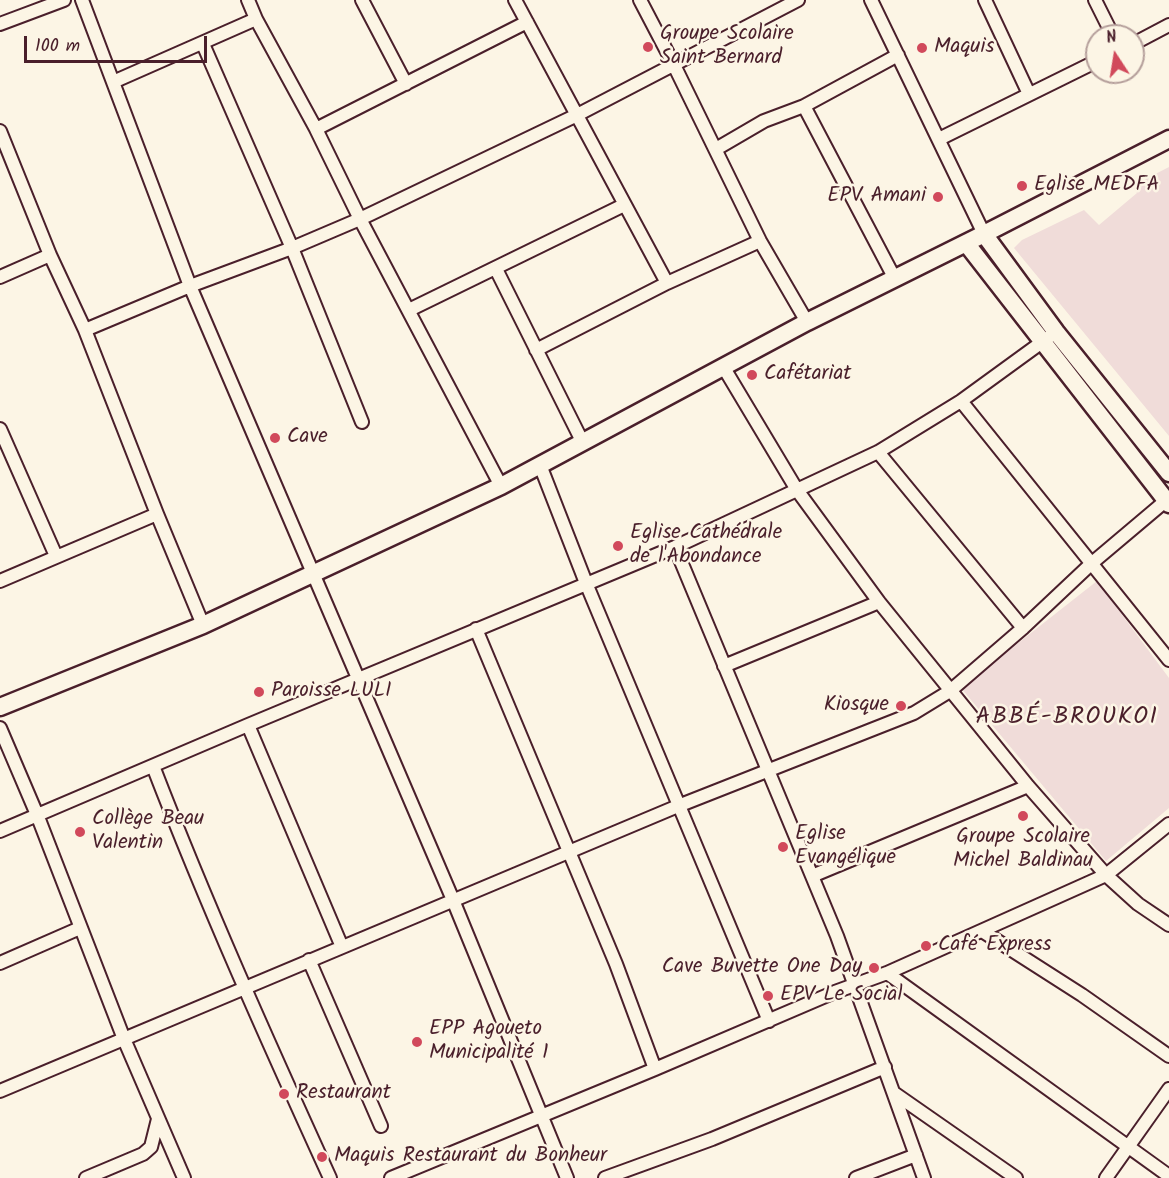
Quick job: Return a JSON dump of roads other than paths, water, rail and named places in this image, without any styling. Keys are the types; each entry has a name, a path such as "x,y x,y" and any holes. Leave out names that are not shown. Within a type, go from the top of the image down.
{"street":[{"path":"0,24 64,0"},
{"path":"82,0 190,286 453,900 567,1178"},
{"path":"248,0 256,20 316,129 360,219 501,486"},
{"path":"362,0 406,84"},
{"path":"515,0 667,283"},
{"path":"640,0 760,241 807,322"},
{"path":"85,330 360,219 577,115 798,0"},
{"path":"871,0 984,234 1056,332 1169,473"},
{"path":"985,0 1029,94"},
{"path":"1095,0 1107,24"},
{"path":"113,82 256,20"},
{"path":"316,129 527,22"},
{"path":"1145,38 1169,25"},
{"path":"202,44 292,248 362,422"},
{"path":"716,149 764,121 804,106 898,55"},
{"path":"939,139 1085,68"},
{"path":"804,106 895,279"},
{"path":"2,139 50,255 85,330 203,625"},
{"path":"0,706 203,625 501,486 807,322 1169,139"},
{"path":"409,310 624,205"},
{"path":"536,350 667,283 760,241"},
{"path":"0,1091 678,806 914,713 950,691 1023,628 1092,563 1168,501 1042,343 966,243"},
{"path":"0,277 50,255"},
{"path":"496,269 583,443"},
{"path":"0,831 38,817 248,725 675,547 878,452 961,401 1056,332"},
{"path":"724,368 797,490 879,602 950,691 1028,786 1106,875 1138,904 1169,925"},
{"path":"961,401 1169,660"},
{"path":"0,429 56,556"},
{"path":"878,452 1023,628"},
{"path":"540,465 586,583 769,1021"},
{"path":"0,581 157,514"},
{"path":"675,547 856,984 924,1178"},
{"path":"724,666 879,602"},
{"path":"476,629 616,964 656,1069"},
{"path":"248,725 342,947"},
{"path":"0,728 38,817 124,1039 184,1178"},
{"path":"153,766 194,873 330,1178"},
{"path":"812,876 1028,786"},
{"path":"391,1178 887,973 1106,875 1169,824"},
{"path":"0,963 80,928"},
{"path":"982,931 1083,995 1169,1056"},
{"path":"309,960 381,1126"},
{"path":"887,973 1169,1176"},
{"path":"605,1178 712,1139 885,1067"},
{"path":"1106,1178 1169,1089"},
{"path":"894,1093 1016,1178"},
{"path":"86,1178 143,1155 151,1147 158,1119"},
{"path":"856,1178 916,1155"}],"place":[{"name":"Groupe Scolaire Saint Bernard","path":"648,47"},
{"name":"Maquis","path":"922,48"},
{"name":"Eglise MEDFA","path":"1022,186"},
{"name":"EPV Amani","path":"938,197"},
{"name":"Cafétariat","path":"752,375"},
{"name":"Cave","path":"275,438"},
{"name":"Eglise Cathédrale de l'Abondance","path":"618,546"},
{"name":"Paroisse LULI","path":"259,692"},
{"name":"Kiosque","path":"901,706"},
{"name":"Groupe Scolaire Michel Baldinau","path":"1023,816"},
{"name":"Collège Beau Valentin","path":"80,832"},
{"name":"Eglise Evangélique","path":"783,847"},
{"name":"Café Express","path":"926,946"},
{"name":"Cave Buvette One Day","path":"874,968"},
{"name":"EPV Le Social","path":"768,996"},
{"name":"EPP Agoueto Municipalité 1","path":"417,1042"},
{"name":"Restaurant","path":"284,1094"},
{"name":"Maquis Restaurant du Bonheur","path":"322,1157"}],"district":[{"name":"ABBÉ-BROUKOI","path":"1067,719"}]}
